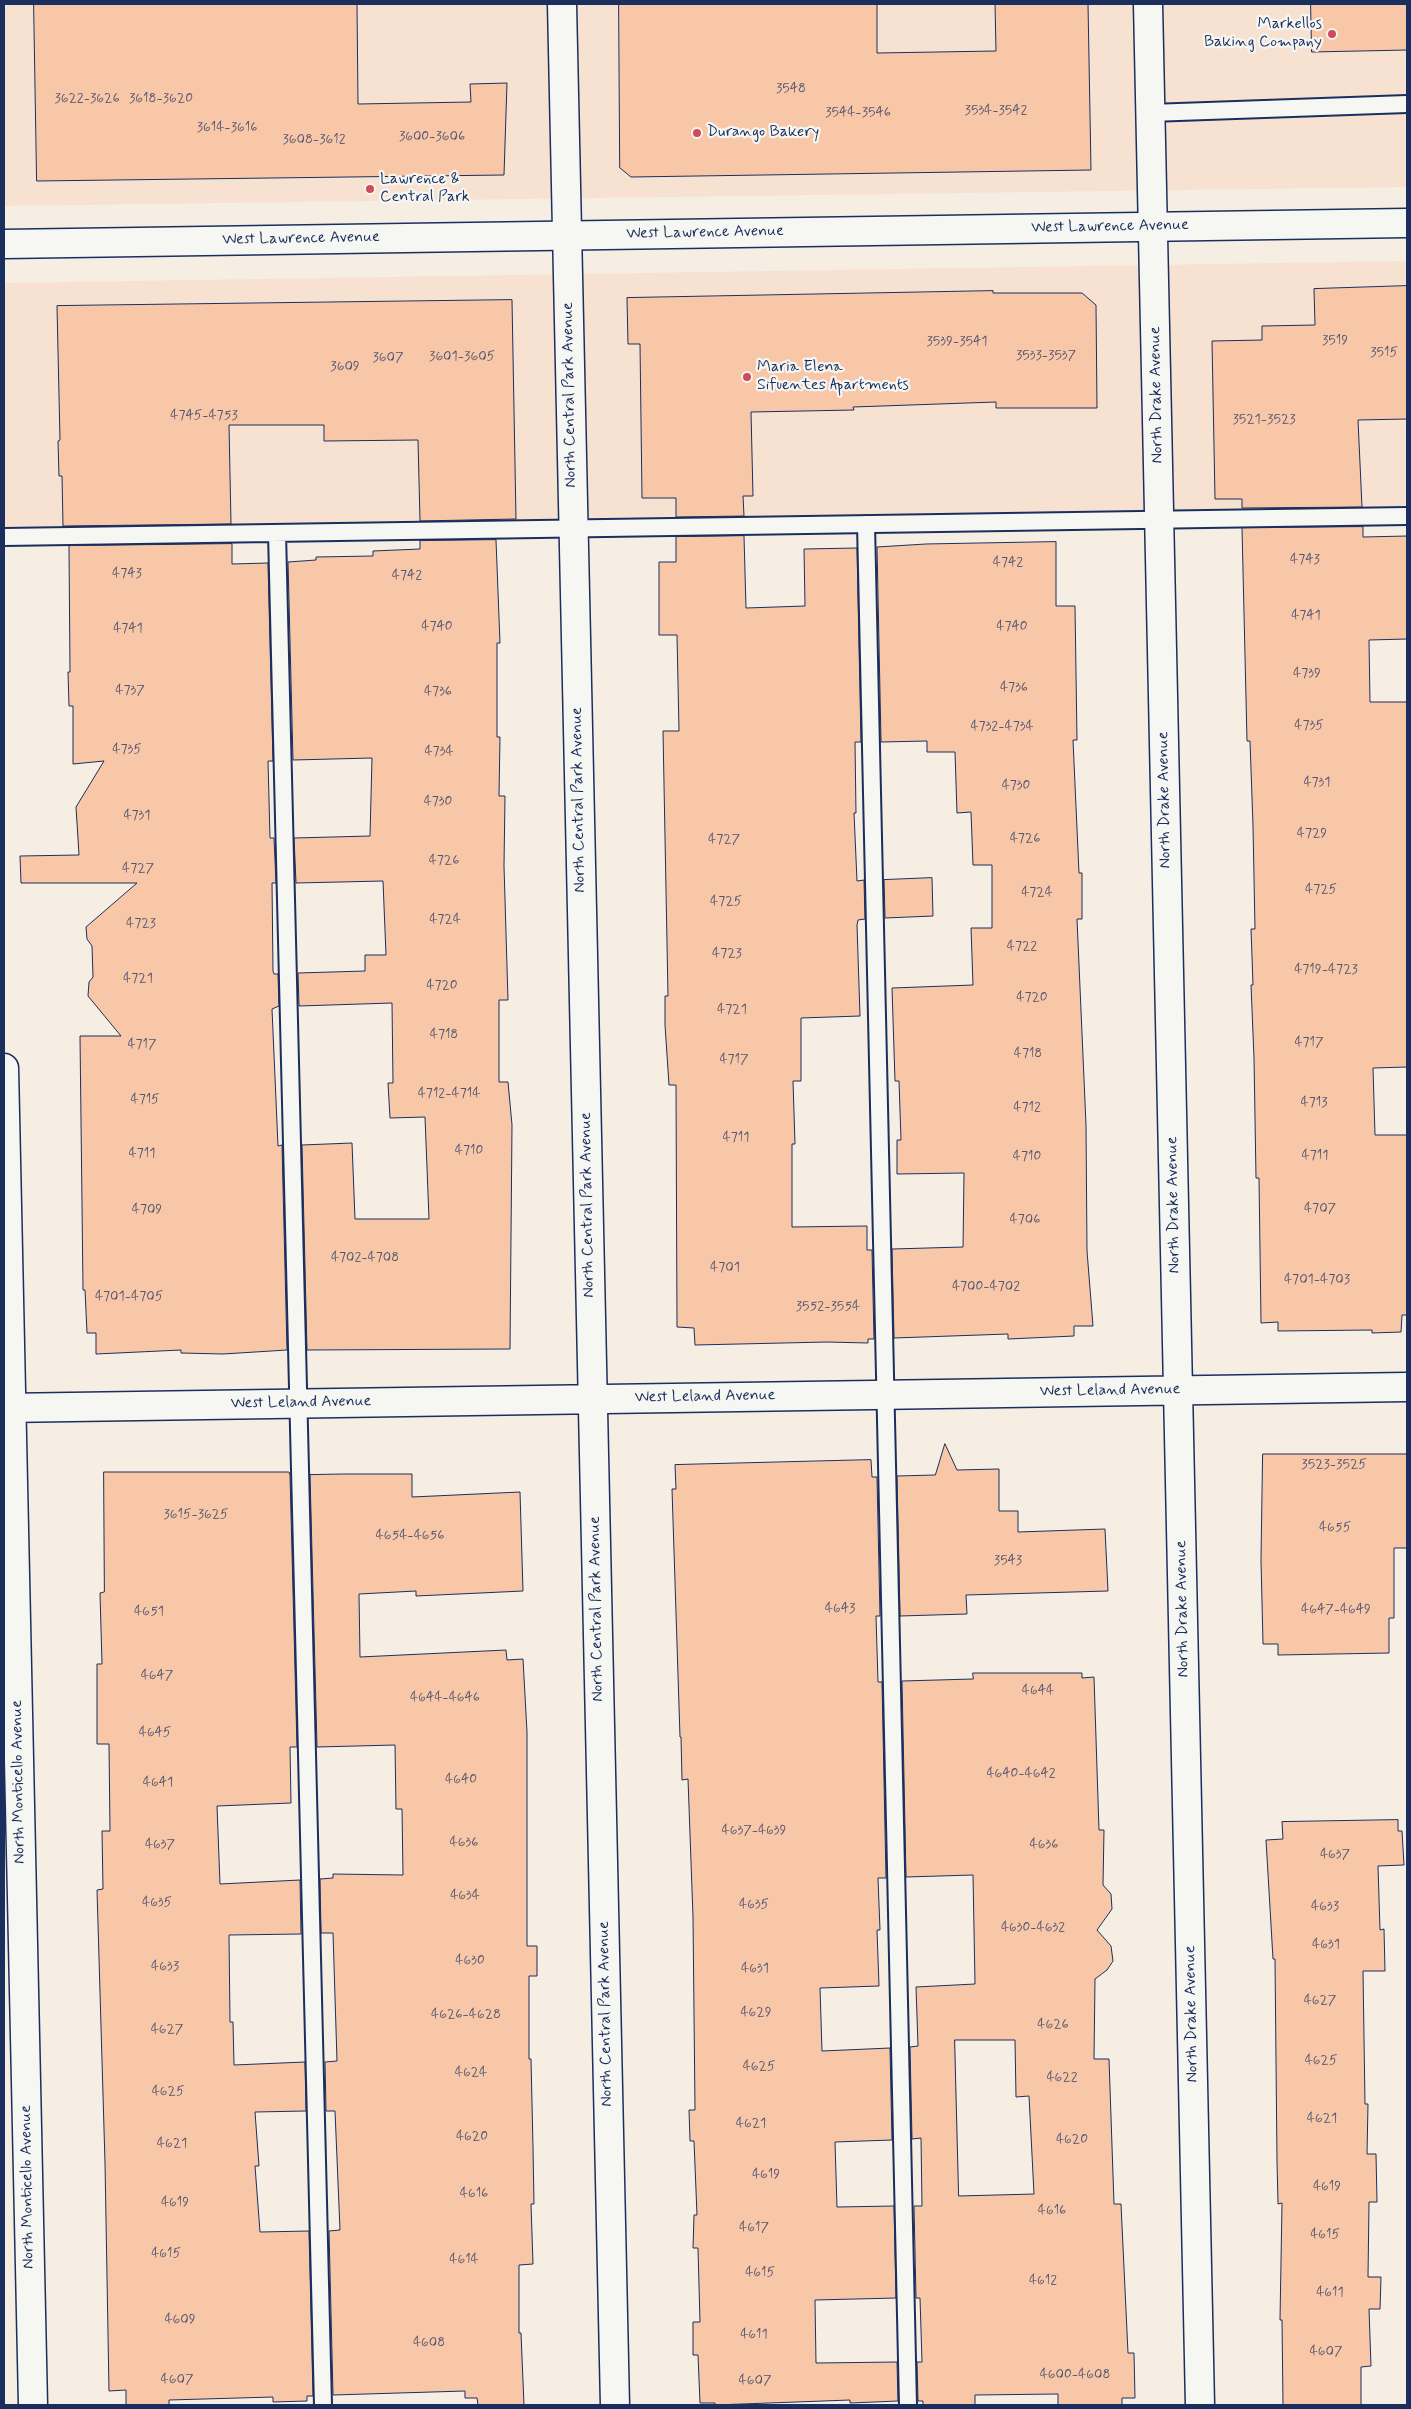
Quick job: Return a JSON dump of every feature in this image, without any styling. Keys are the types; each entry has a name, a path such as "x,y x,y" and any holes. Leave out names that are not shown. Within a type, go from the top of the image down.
{"street":[{"name":"North Central Park Avenue","path":"562,4 615,2405"},
{"name":"North Drake Avenue","path":"1148,4 1200,2405"},
{"name":"West Lawrence Avenue","path":"4,244 1407,223"},
{"name":"North Monticello Avenue","path":"4,1068 8,1408 33,2405"},
{"name":"West Leland Avenue","path":"8,1408 1407,1387"}],"lane":[{"path":"1150,113 1407,104"},
{"path":"4,537 1407,516"},
{"path":"866,524 908,2405"},
{"path":"277,533 323,2405"}],"shaded area":[{"path":"4,4 1407,4 1407,187 4,206"},
{"path":"1407,261 1407,520 4,540 4,283"}],"building":[{"path":"34,4 357,4 358,104 471,102 470,84 507,83 504,175 37,181"},
{"path":"619,4 877,4 877,53 996,51 995,4 1088,4 1091,170 631,177 620,168"},
{"path":"1311,4 1407,4 1407,50 1312,52"},
{"path":"1407,286 1407,419 1358,420 1362,507 1242,508 1242,499 1215,499 1212,341 1262,340 1262,326 1315,325 1314,289"},
{"path":"993,291 993,293 1082,293 1096,305 1097,408 996,408 996,402 853,407 854,410 751,412 753,496 743,496 744,516 676,517 676,498 642,498 640,344 628,344 627,298"},
{"path":"512,300 516,519 420,521 418,440 324,441 324,425 229,425 231,524 63,526 62,476 59,476 58,441 60,440 57,306"},
{"path":"1363,527 1363,537 1407,536 1407,639 1369,640 1370,702 1407,702 1407,1067 1373,1068 1375,1135 1407,1135 1407,1315 1402,1315 1401,1332 1372,1333 1372,1330 1278,1331 1278,1322 1261,1323 1259,1178 1256,1178 1251,985 1253,985 1251,929 1255,929 1253,826 1250,741 1247,741 1242,528"},
{"path":"744,536 746,608 805,606 804,549 857,548 861,742 855,742 856,813 854,813 857,881 864,880 865,919 858,920 857,925 860,1016 801,1018 801,1081 793,1081 795,1144 792,1144 792,1227 867,1226 867,1250 872,1250 874,1339 868,1339 868,1343 695,1345 694,1328 677,1327 676,1085 669,1085 665,1025 665,996 668,996 663,731 679,731 677,635 659,635 659,562 676,562 676,537"},
{"path":"496,540 500,643 497,643 497,737 500,737 499,796 505,796 504,866 508,1000 499,1000 499,1082 508,1082 512,1125 510,1349 307,1350 302,1145 352,1143 355,1219 429,1219 425,1117 390,1118 388,1083 393,1083 392,1003 299,1006 298,973 365,971 365,955 386,955 383,881 296,883 294,838 370,836 372,758 293,760 288,562 316,560 316,557 373,556 373,551 420,549 420,541"},
{"path":"1056,542 1056,606 1075,606 1077,740 1073,740 1079,873 1082,873 1082,919 1077,919 1086,1125 1087,1251 1093,1326 1074,1326 1074,1336 1008,1339 1008,1334 894,1338 892,1249 963,1247 964,1173 897,1174 897,1140 901,1140 899,1081 895,1081 892,988 973,985 971,928 992,928 992,865 973,865 971,812 957,813 955,752 927,752 927,741 881,742 877,547 926,544"},
{"path":"232,544 232,564 268,563 273,761 268,761 270,838 274,838 276,883 272,883 273,971 274,974 278,974 279,1006 272,1009 278,1146 282,1145 287,1350 223,1354 181,1353 181,1350 96,1354 96,1333 87,1333 85,1290 83,1290 80,1036 121,1036 88,996 89,982 93,977 92,946 87,939 86,927 137,883 21,883 20,856 79,855 76,807 104,761 73,764 73,706 69,706 68,672 70,672 69,546"},
{"path":"932,878 933,916 885,918 884,880"},
{"path":"945,1444 957,1470 999,1469 999,1511 1018,1511 1018,1532 1105,1529 1108,1591 966,1595 967,1614 900,1616 897,1476 935,1475"},
{"path":"1263,1454 1407,1454 1407,1548 1394,1548 1394,1618 1389,1618 1389,1653 1278,1655 1278,1644 1263,1644 1261,1560"},
{"path":"871,1460 872,1477 877,1477 880,1616 876,1616 878,1682 882,1682 886,1878 878,1878 880,1930 877,1930 879,1986 820,1988 822,2051 890,2048 892,2140 835,2142 837,2207 894,2206 896,2298 815,2300 816,2363 897,2362 898,2401 850,2403 850,2400 715,2405 715,2403 700,2403 698,2355 693,2355 693,2322 700,2322 698,2248 693,2248 694,2215 697,2215 694,2141 690,2141 689,2110 695,2110 693,1917 688,1779 682,1780 680,1737 672,1489 676,1489 675,1465"},
{"path":"104,1472 289,1472 290,1475 297,1747 290,1747 291,1803 217,1806 220,1884 300,1880 301,1934 229,1935 230,2022 233,2022 234,2065 305,2062 306,2111 255,2112 259,2166 255,2166 260,2232 309,2231 313,2396 307,2396 307,2401 273,2402 273,2397 169,2400 169,2405 126,2405 126,2390 109,2391 97,1890 103,1889 102,1831 110,1831 109,1744 97,1744 97,1664 102,1664 100,1593 104,1592"},
{"path":"412,1474 412,1497 520,1492 523,1591 416,1596 416,1591 359,1594 360,1657 506,1650 507,1660 523,1659 527,1732 527,1946 537,1946 537,1976 529,1976 529,2059 531,2059 534,2204 531,2204 533,2264 519,2265 519,2333 521,2333 524,2405 478,2405 477,2398 465,2398 465,2391 333,2395 329,2231 340,2230 335,2111 326,2111 325,2062 337,2061 333,1933 321,1933 320,1879 333,1878 333,1874 403,1875 402,1809 396,1809 395,1745 317,1747 310,1475"},
{"path":"973,1673 1082,1673 1082,1678 1094,1677 1099,1830 1104,1830 1103,1885 1111,1894 1112,1909 1097,1930 1111,1946 1113,1961 1107,1970 1095,1979 1094,2059 1109,2059 1114,2204 1121,2204 1128,2353 1134,2353 1135,2398 1122,2398 1122,2405 1058,2405 1058,2394 975,2395 975,2405 923,2405 923,2401 918,2401 917,2362 922,2362 920,2298 916,2298 914,2206 922,2206 921,2138 912,2139 910,2047 918,2046 916,1987 975,1984 973,1875 906,1877 902,1681 973,1679","holes":["955,2040 1015,2040 1016,2097 1029,2096 1034,2194 959,2196"]},
{"path":"1398,1820 1398,1831 1402,1831 1404,1865 1378,1866 1380,1930 1384,1929 1385,1971 1363,1971 1365,2104 1368,2104 1367,2154 1376,2154 1377,2202 1369,2202 1368,2277 1381,2277 1380,2309 1369,2309 1371,2366 1361,2367 1361,2405 1283,2405 1282,2320 1280,2320 1282,2203 1278,2204 1275,1959 1273,1959 1266,1840 1283,1839 1282,1822"}],"place":[{"name":"Markellos Baking Company","path":"1332,34"},
{"name":"Durango Bakery","path":"697,133"},
{"name":"Lawrence & Central Park","path":"370,189"},
{"name":"Maria Elena Sifuentes Apartments","path":"747,377"}]}
